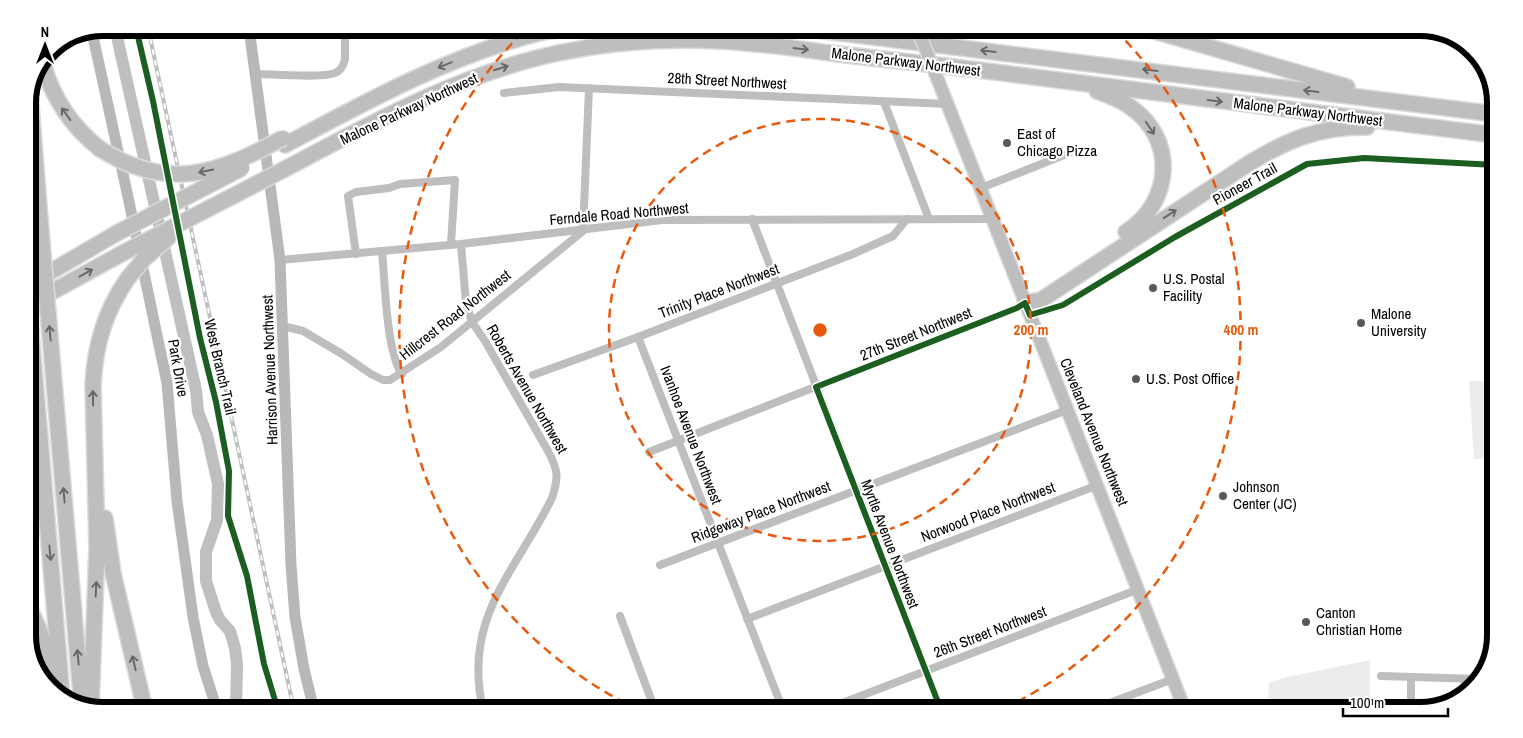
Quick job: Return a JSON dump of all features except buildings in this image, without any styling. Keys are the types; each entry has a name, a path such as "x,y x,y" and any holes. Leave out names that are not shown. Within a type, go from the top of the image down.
{"highway":[{"name":"Malone Parkway Northwest","path":"284,142 386,85 420,75 495,46 530,36"},
{"name":"Malone Parkway Northwest","path":"865,36 1487,113"},
{"path":"1171,36 1349,88 1487,113"},
{"name":"Malone Parkway Northwest","path":"227,200 401,109 478,76 504,67 560,53 612,44 674,40 744,43 1487,134"},
{"path":"45,70 50,86 63,111 80,132 100,149 123,162 141,168 184,174 211,170 232,164 284,142"},
{"path":"1025,303 1036,291 1139,224 1155,203 1163,178 1163,157 1160,147 1151,128 1137,112 1118,99 1063,81"},
{"path":"1025,303 1041,300 1248,164 1280,145 1299,137 1327,130 1365,127 1448,136 1480,133"},
{"path":"36,280 117,233 284,142"},
{"path":"36,168 81,698"},
{"path":"36,301 121,254 227,200"},
{"path":"91,700 97,548 93,385 97,347 111,306 128,278 145,258 164,240 227,200"},
{"path":"36,276 83,253"},
{"path":"36,395 61,687"},
{"path":"95,447 113,573 143,702"},
{"path":"36,622 44,644 48,673"}],"main road":[{"name":"Harrison Avenue Northwest","path":"251,36 280,260 293,591 299,643 312,702"},
{"name":"Cleveland Avenue Northwest","path":"920,36 1182,702"},
{"name":"Park Drive","path":"93,38 167,383 176,501 193,617 203,666 214,702"}],"street":[{"path":"256,74 315,76 337,72 344,64 345,36"},
{"name":"28th Street Northwest","path":"504,93 559,87 948,104"},
{"path":"583,231 589,88"},
{"path":"884,102 929,219"},
{"path":"981,188 1069,153"},
{"path":"356,254 348,196 356,192 389,188 400,184 455,180 451,244"},
{"name":"Myrtle Avenue Northwest","path":"752,219 938,702"},
{"name":"Trinity Place Northwest","path":"533,375 638,337 824,265 893,236 907,219"},
{"name":"Ferndale Road Northwest","path":"280,260 461,244 583,231 662,220 992,219"},
{"name":"Hillcrest Road Northwest","path":"283,326 303,331 371,374 384,380 390,380 441,347 583,231"},
{"name":"Roberts Avenue Northwest","path":"461,244 466,303 472,322 557,467 552,498 501,585 485,624 480,644 478,665 481,702"},
{"path":"382,251 392,349 397,367 402,374"},
{"name":"27th Street Northwest","path":"649,452 1017,308 1025,303"},
{"name":"Ivanhoe Avenue Northwest","path":"638,337 780,702"},
{"name":"Ridgeway Place Northwest","path":"660,565 1067,410"},
{"name":"Norwood Place Northwest","path":"748,619 1098,485"},
{"name":"26th Street Northwest","path":"845,702 1138,589"},
{"path":"620,616 652,702"},
{"path":"1381,676 1470,679"},
{"path":"1410,702 1411,677"},
{"path":"1112,702 1173,679"},
{"path":"1465,679 1465,684"}],"shaded area":[{"path":"1469,381 1487,381 1487,458 1474,459"},
{"path":"1370,660 1369,702 1268,702 1269,683 1283,678"}],"waterway":[{"path":"117,36 196,390 198,412 207,435 218,484 217,520 206,552 206,581 216,612 220,620 230,631 235,648 237,664 236,702"}],"railway":[{"path":"150,36 292,702"}],"cycle path":[{"name":"West Branch Trail","path":"138,36 229,471 228,516 247,576 264,664 276,702"},
{"name":"Pioneer Trail","path":"938,702 816,387 1017,308 1025,303 1030,315 1063,305 1175,237 1307,164 1364,158 1487,165"}],"place":[{"name":"East of Chicago Pizza","path":"1007,143"},
{"name":"U.S. Postal Facility","path":"1153,288"},
{"name":"Malone University","path":"1361,323"},
{"name":"U.S. Post Office","path":"1136,379"},
{"name":"Johnson Center (JC)","path":"1223,496"},
{"name":"Canton Christian Home","path":"1306,622"}]}
